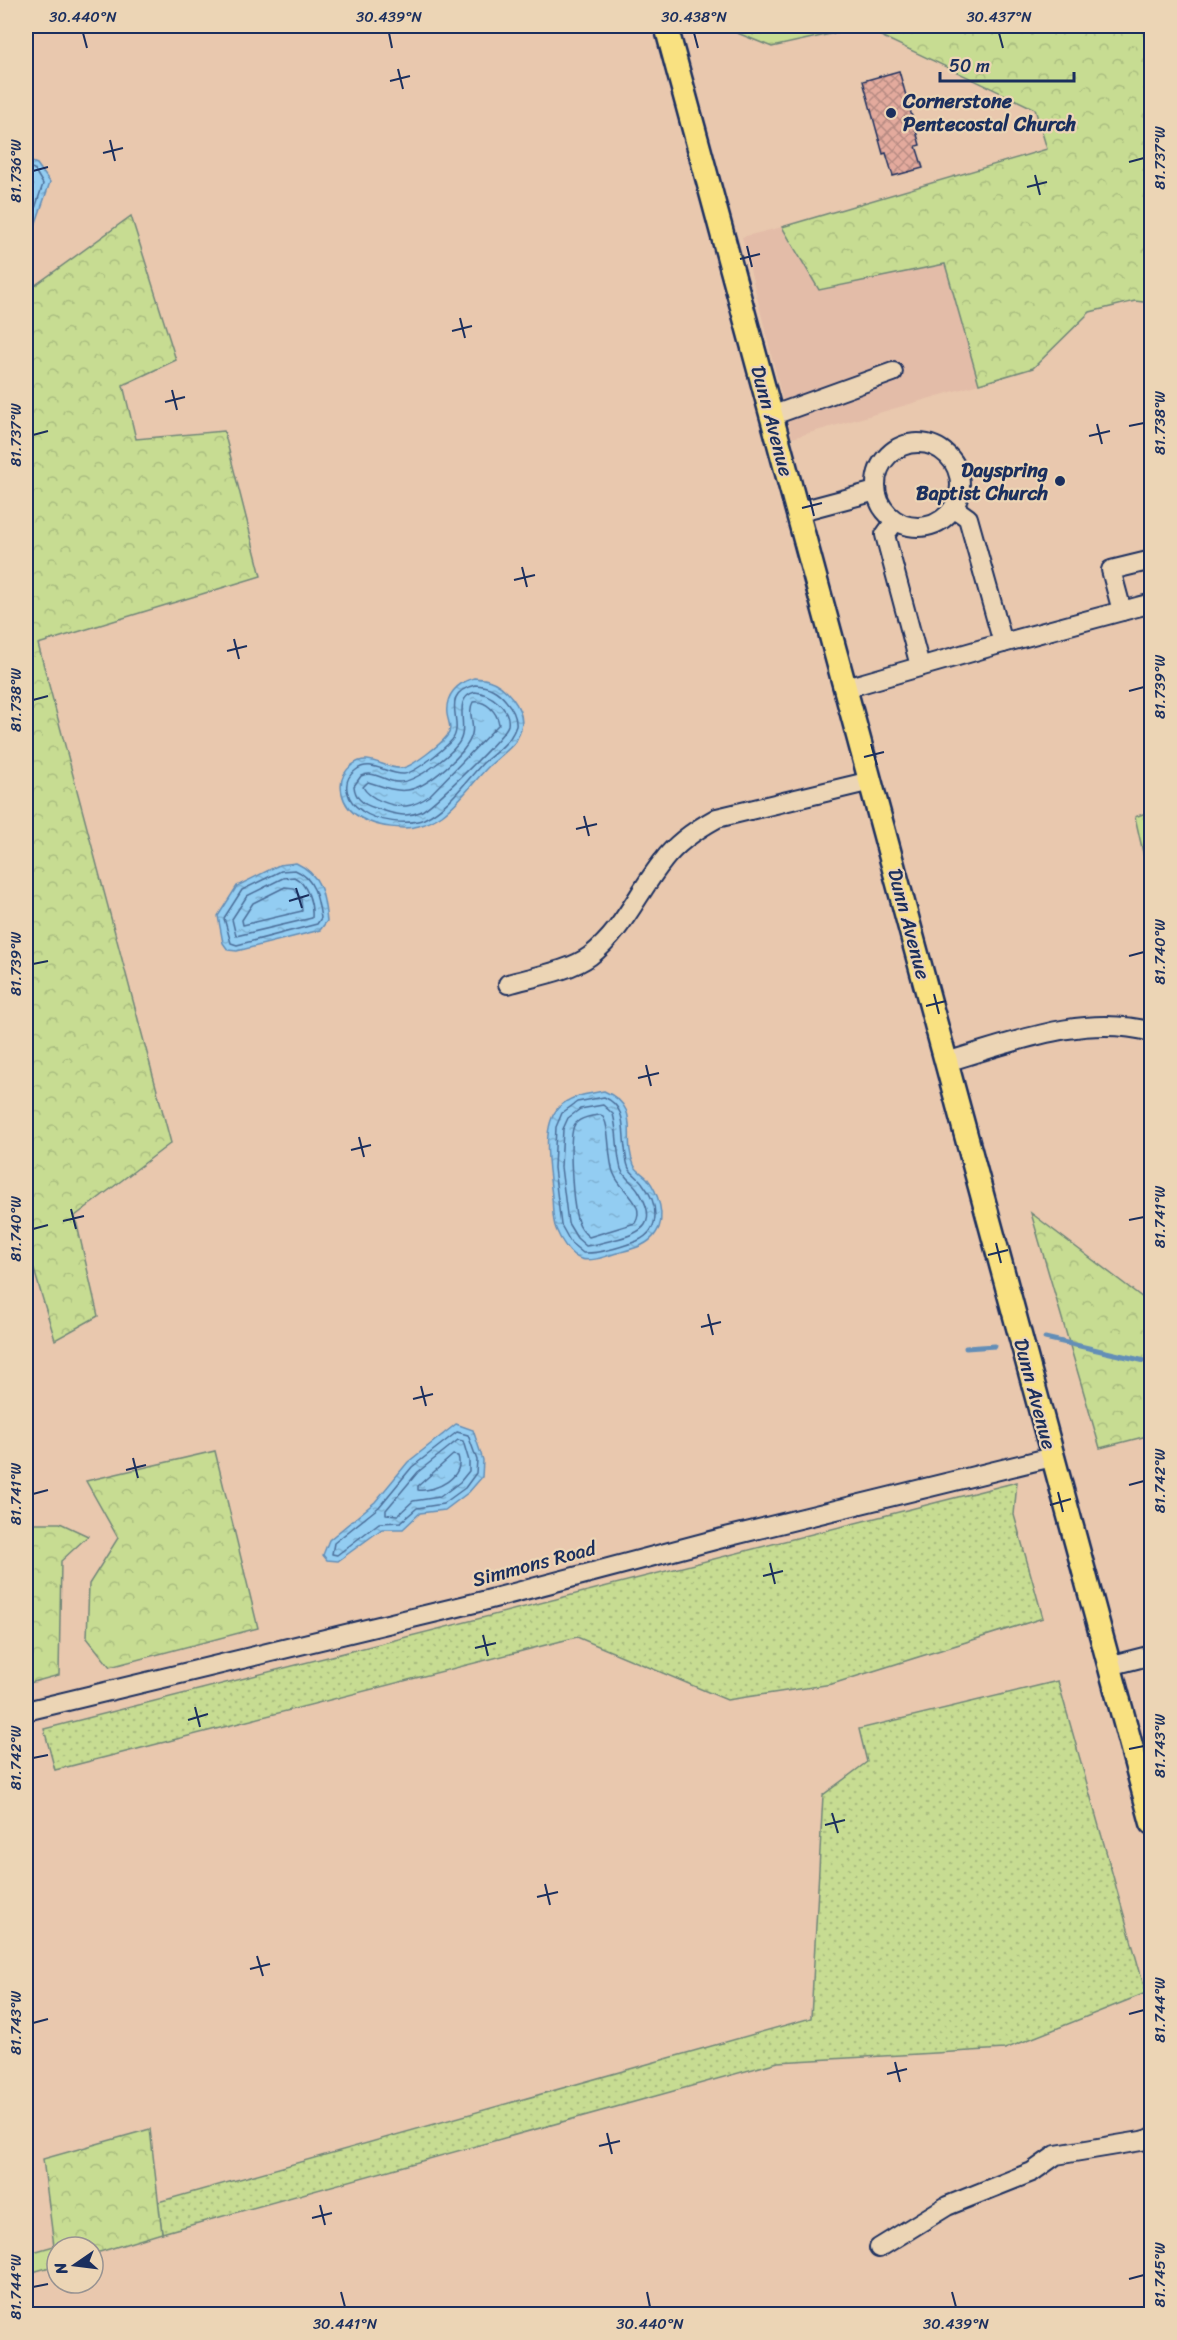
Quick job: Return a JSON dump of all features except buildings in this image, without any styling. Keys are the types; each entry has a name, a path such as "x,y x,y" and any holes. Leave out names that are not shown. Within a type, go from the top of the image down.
{"main road":[{"name":"Dunn Avenue","path":"666,26 1152,1823"}],"street":[{"path":"771,416 893,372"},
{"path":"920,442 934,445 947,453 956,465 960,479 960,494 954,508 945,518 927,526 907,527 895,521 878,501 876,474 882,462 892,451 905,444 920,442"},
{"path":"797,512 876,491"},
{"path":"954,508 968,518 1003,643"},
{"path":"895,521 885,535 920,666"},
{"path":"1122,611 1111,570 1152,560"},
{"path":"846,688 1152,603"},
{"path":"508,984 554,972 588,957 609,940 663,860 694,831 717,818 871,781"},
{"path":"946,1062 1058,1030 1096,1025 1132,1027 1152,1032"},
{"name":"Simmons Road","path":"26,1711 483,1601 726,1537 1052,1457"},
{"path":"1109,1666 1152,1655"},
{"path":"879,2248 947,2206 1032,2172 1056,2155 1152,2138"}],"shaded area":[{"path":"782,227 819,290 945,264 979,384 792,438 742,237"}],"green space":[{"path":"720,26 1151,26 1151,303 1135,301 1090,312 1033,368 979,384 945,264 819,290 782,227 1047,149 1035,109 862,27 772,47"},
{"path":"131,216 176,360 123,385 136,439 224,431 261,576 38,644 171,1143 75,1216 98,1316 55,1340 26,1243 26,292"},
{"path":"1151,811 1151,864 1146,866 1135,817"},
{"path":"1031,1213 1151,1304 1151,1435 1100,1448"},
{"path":"215,1451 258,1628 110,1667 87,1638 89,1584 118,1538 86,1481"},
{"path":"1017,1482 1014,1515 1043,1618 832,1684 727,1700 577,1637 55,1770 44,1729"},
{"path":"26,1523 60,1523 88,1536 61,1561 59,1675 26,1684"},
{"path":"1058,1681 1146,1993 1005,2049 778,2062 162,2233 158,2202 811,2018 823,1795 867,1762 859,1729"},
{"path":"150,2129 162,2233 105,2250 105,2235 53,2235 43,2159"},
{"path":"45,2249 45,2268 26,2274 26,2254"}],"water":[{"path":"26,160 37,164 50,182 26,246"},
{"path":"474,678 486,679 495,683 513,699 522,721 516,741 489,766 449,810 427,823 408,828 391,827 375,824 354,813 348,807 342,793 341,785 346,771 352,765 365,760 403,768 427,754 449,733 447,707 453,691 462,683"},
{"path":"296,863 311,873 323,894 327,921 320,930 237,951 228,950 223,943 218,916 237,886 279,865"},
{"path":"604,1091 624,1106 628,1115 629,1144 635,1167 647,1178 655,1190 660,1205 661,1220 656,1233 644,1244 604,1257 585,1260 569,1251 555,1225 548,1164 549,1127 558,1108 568,1100"},
{"path":"456,1424 473,1430 483,1460 482,1477 469,1492 445,1510 420,1513 403,1529 382,1529 338,1561 327,1560 323,1555 329,1540 375,1502 408,1462"}],"waterway":[{"path":"1045,1338 1145,1361 1152,1360"},
{"path":"966,1348 995,1346"}],"place":[{"name":"Cornerstone Pentecostal Church","path":"891,113"},
{"name":"Dayspring Baptist Church","path":"1060,481"}]}
